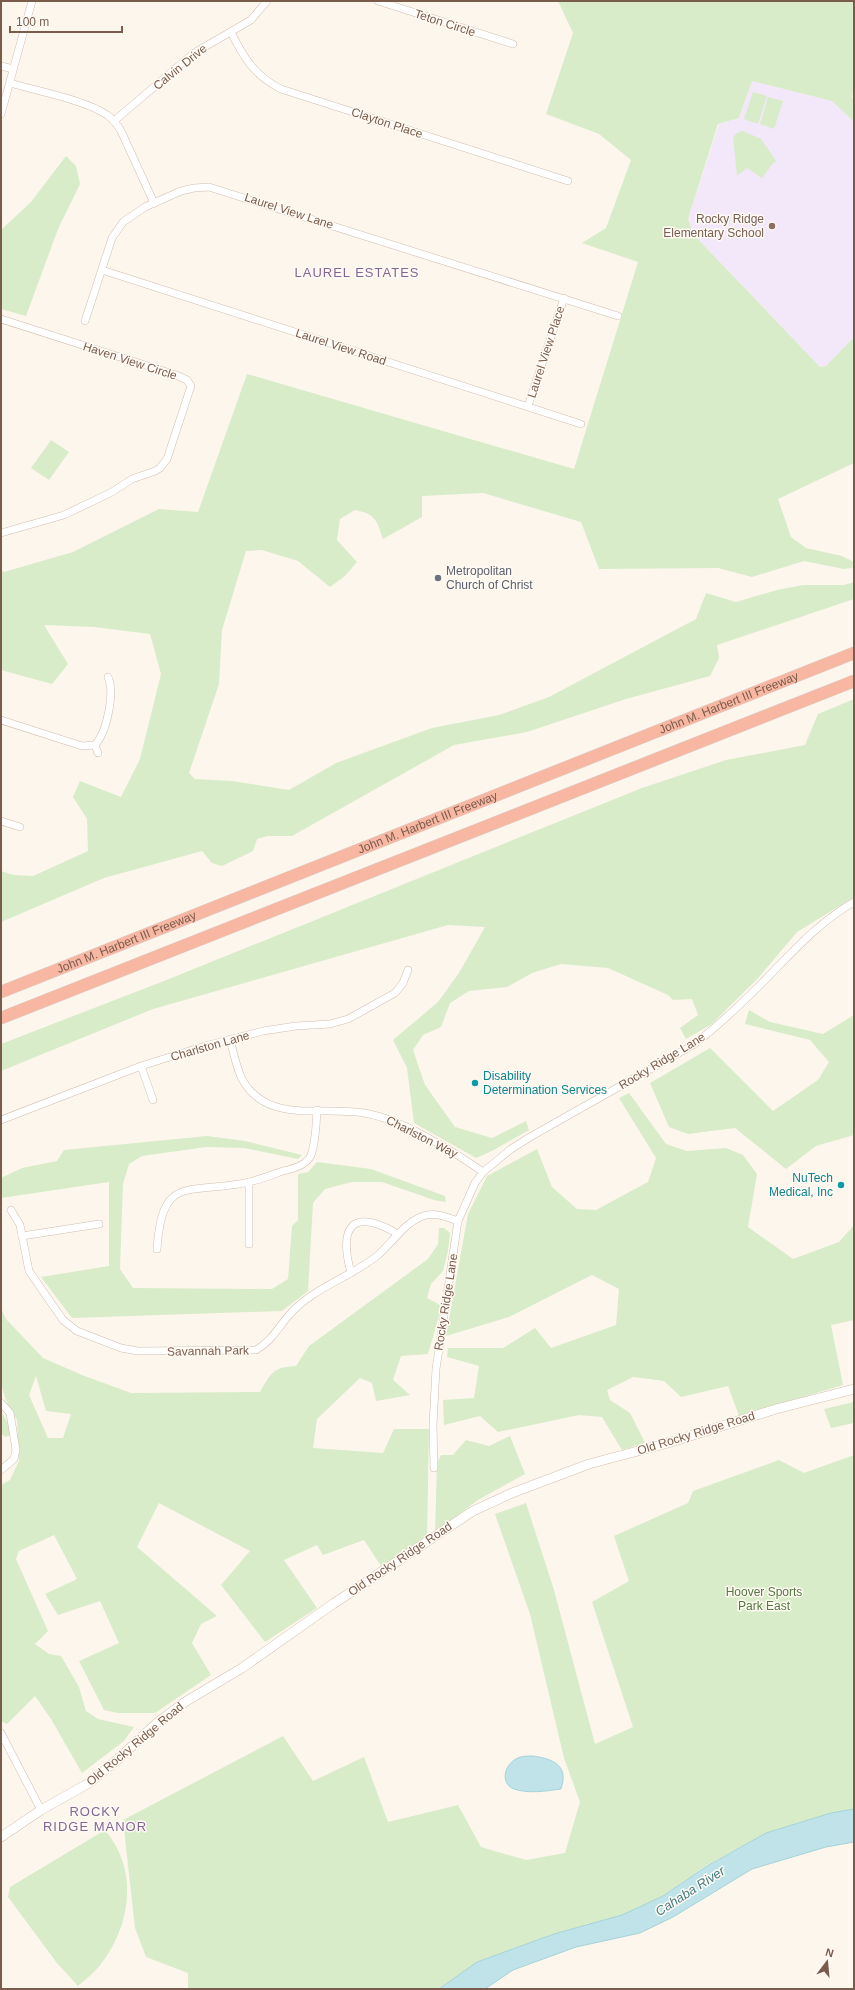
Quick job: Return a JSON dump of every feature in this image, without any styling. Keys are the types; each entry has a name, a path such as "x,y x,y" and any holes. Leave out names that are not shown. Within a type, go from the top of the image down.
{"highway":[{"name":"John M. Harbert III Freeway","path":"1,992 854,653"},
{"name":"John M. Harbert III Freeway","path":"1,1018 854,681"}],"street":[{"path":"1,114 32,1"},
{"name":"Calvin Drive","path":"114,121 194,53 251,20 266,1"},
{"name":"Teton Circle","path":"378,1 513,44"},
{"name":"Clayton Place","path":"231,32 250,66 263,78 281,89 568,181"},
{"path":"1,66 13,69"},
{"path":"10,83 87,105 106,114 114,121 121,131 154,203"},
{"name":"Laurel View Lane","path":"102,270 112,238 117,229 130,217 154,203 194,188 209,187 220,189 618,316"},
{"path":"85,321 102,270"},
{"name":"Laurel View Road","path":"102,270 581,424"},
{"name":"Laurel View Place","path":"528,406 564,298"},
{"name":"Haven View Circle","path":"1,318 176,375 187,380 191,386 167,459 160,468 132,480 112,492 57,518 1,533"},
{"path":"1,720 82,746 95,745 103,732 112,695 108,676"},
{"path":"95,745 98,753"},
{"path":"1,821 20,827"},
{"name":"Rocky Ridge Lane","path":"434,1468 436,1369 458,1221 475,1183 483,1172 500,1157 530,1137 693,1045 720,1023 808,936 834,914 854,902"},
{"name":"Charlston Lane","path":"1,1120 141,1066 230,1039 282,1028 330,1024 348,1019 395,993 403,983 408,970"},
{"name":"Charlston Way","path":"230,1039 241,1075 248,1087 257,1097 271,1105 288,1110 358,1111 382,1117 454,1153 483,1172"},
{"path":"141,1066 153,1100"},
{"path":"157,1249 160,1218 167,1203 176,1195 190,1188 249,1182 288,1170 305,1162 311,1155 317,1110"},
{"path":"249,1182 249,1244"},
{"name":"Savannah Park","path":"11,1210 20,1225 29,1271 63,1320 77,1331 121,1348 138,1351 256,1350 265,1345 291,1312 304,1302 377,1256 415,1219 425,1215 441,1215 458,1221"},
{"path":"351,1273 347,1259 348,1234 350,1226 356,1222 363,1222 390,1229 398,1234"},
{"path":"22,1236 99,1224"},
{"name":"Old Rocky Ridge Road","path":"1,1837 41,1810 89,1783 117,1760 158,1722 185,1702 242,1668 333,1604 473,1511 512,1493 590,1464 668,1443 776,1409 854,1389"},
{"path":"1,1403 10,1413 16,1450 14,1459 1,1470"},
{"path":"1,1733 41,1810"}],"shaded area":[{"name":"Rocky Ridge Elementary School","path":"752,81 832,101 854,122 854,337 826,366 820,367 693,234 688,219 719,124 739,118"}],"green space":[{"path":"558,1 854,2 854,87 852,97 854,100 854,122 832,101 752,81 739,118 718,124 688,219 693,234 820,367 826,366 854,337 854,463 778,499 791,537 806,548 842,556 854,562 852,568 844,569 804,561 752,577 718,568 599,569 581,522 483,493 422,496 422,517 383,539 375,519 372,516 355,510 340,519 337,540 357,562 345,576 330,587 298,561 262,550 246,551 222,630 219,684 189,773 195,779 232,781 289,790 336,763 432,728 499,715 549,697 696,619 706,593 736,602 777,590 803,585 844,585 854,582 854,599 717,645 719,658 710,676 626,699 527,732 454,745 292,836 267,836 257,839 253,851 222,866 212,863 202,851 104,878 1,922 1,871 14,875 33,876 88,851 87,819 73,797 80,781 121,797 140,759 161,674 150,634 94,627 44,625 68,664 52,684 1,670 1,570 4,572 73,552 159,509 198,512 247,374 574,469 638,262 582,243 606,228 631,160 599,134 546,114 573,33"},
{"path":"753,92 767,96 758,124 744,119"},
{"path":"768,97 783,101 774,129 760,124"},
{"path":"743,131 761,139 777,162 774,162 762,178 747,168 737,176 733,137 738,132"},
{"path":"66,156 76,166 80,184 58,229 26,316 1,309 1,230 31,202"},
{"path":"51,440 69,452 49,480 31,468"},
{"path":"854,699 854,897 797,932 759,977 712,1024 686,1039 680,1028 698,1015 692,999 673,1000 668,995 608,968 561,964 532,973 507,987 469,991 450,1003 441,1027 423,1035 413,1050 425,1085 455,1127 492,1138 526,1121 529,1130 494,1150 476,1158 414,1123 407,1068 393,1040 438,1002 459,973 485,927 448,925 153,1009 1,1071 1,1044 164,981 642,788 726,760 805,745 818,714"},
{"path":"749,1010 770,1022 823,1034 854,1015 854,1135 816,1146 786,1169 735,1128 688,1134 669,1127 650,1083 710,1048 773,1111 818,1080 829,1062 810,1040 745,1024"},
{"path":"629,1093 666,1144 687,1151 726,1148 743,1155 757,1174 748,1227 793,1259 839,1242 854,1225 854,1320 831,1325 843,1385 739,1416 728,1386 681,1397 664,1381 633,1377 607,1390 610,1400 630,1413 645,1443 622,1450 602,1417 579,1415 498,1432 480,1416 444,1425 443,1400 474,1398 479,1366 447,1357 448,1348 503,1348 535,1328 551,1348 616,1325 619,1289 592,1275 509,1317 446,1336 468,1214 487,1176 537,1149 552,1187 577,1209 596,1210 648,1182 656,1158 619,1098"},
{"path":"207,1136 245,1141 302,1155 298,1159 244,1148 206,1147 142,1156 129,1164 123,1184 120,1269 133,1288 272,1289 288,1279 292,1226 298,1220 298,1174 308,1172 317,1162 371,1169 445,1196 446,1202 434,1200 382,1182 352,1182 325,1189 313,1203 308,1291 282,1311 72,1318 41,1277 109,1266 109,1182 1,1198 1,1178 22,1168 57,1161 64,1150"},
{"path":"439,1228 444,1228 450,1233 448,1251 443,1271 431,1284 427,1298 442,1306 428,1354 401,1356 393,1380 410,1395 376,1401 372,1383 360,1378 317,1419 313,1448 383,1453 394,1429 429,1429 427,1536 381,1566 364,1540 323,1555 317,1545 284,1560 317,1608 265,1642 221,1585 250,1551 159,1503 137,1547 217,1616 201,1624 192,1643 211,1675 155,1713 118,1713 104,1710 79,1661 119,1643 100,1601 58,1615 45,1594 77,1579 54,1535 19,1551 16,1559 48,1631 35,1644 49,1654 61,1656 79,1687 86,1711 98,1719 134,1727 124,1741 82,1773 51,1719 35,1696 7,1724 1,1721 1,1485 10,1480 19,1461 17,1420 6,1401 1,1384 1,1308 6,1319 43,1358 82,1375 131,1393 260,1392 274,1372 282,1368 296,1366 309,1346 428,1259 438,1244","holes":["36,1376 46,1411 71,1414 63,1438 48,1438 29,1395"]},
{"path":"854,1402 854,1423 831,1428 824,1409"},
{"path":"2,1413 9,1425 10,1435 5,1437 1,1433"},
{"path":"510,1436 525,1474 478,1500 435,1532 437,1464 441,1455 453,1455 466,1440 489,1446"},
{"name":"Hoover Sports Park East","path":"854,1455 854,1809 831,1813 766,1833 707,1865 663,1896 622,1915 554,1934 477,1962 439,1989 188,1989 188,1973 146,1957 135,1928 123,1820 283,1736 313,1781 364,1757 388,1822 458,1805 481,1847 526,1860 565,1853 580,1802 564,1758 530,1614 495,1514 526,1503 554,1590 595,1744 633,1727 592,1602 629,1581 614,1536 688,1503 693,1491 779,1460 804,1473"},
{"path":"105,1830 116,1846 123,1862 127,1880 127,1897 124,1915 119,1932 111,1949 99,1967 78,1986 57,1963 8,1897 10,1887"}],"water":[{"path":"533,1756 553,1761 558,1765 563,1774 561,1789 532,1792 520,1791 509,1786 505,1778 507,1768 510,1764 520,1757"},
{"name":"Cahaba River","path":"854,1809 854,1842 826,1847 752,1869 673,1917 640,1933 576,1947 513,1970 485,1989 439,1989 477,1962 554,1934 622,1915 663,1896 707,1866 766,1833 831,1813"}],"place":[{"name":"Rocky Ridge Elementary School","path":"772,226"},
{"name":"Metropolitan Church of Christ","path":"438,578"},
{"name":"Disability Determination Services","path":"475,1083"},
{"name":"NuTech Medical, Inc","path":"841,1185"}],"district":[{"name":"LAUREL ESTATES","path":"357,272"},
{"name":"ROCKY RIDGE MANOR","path":"95,1818"}]}
